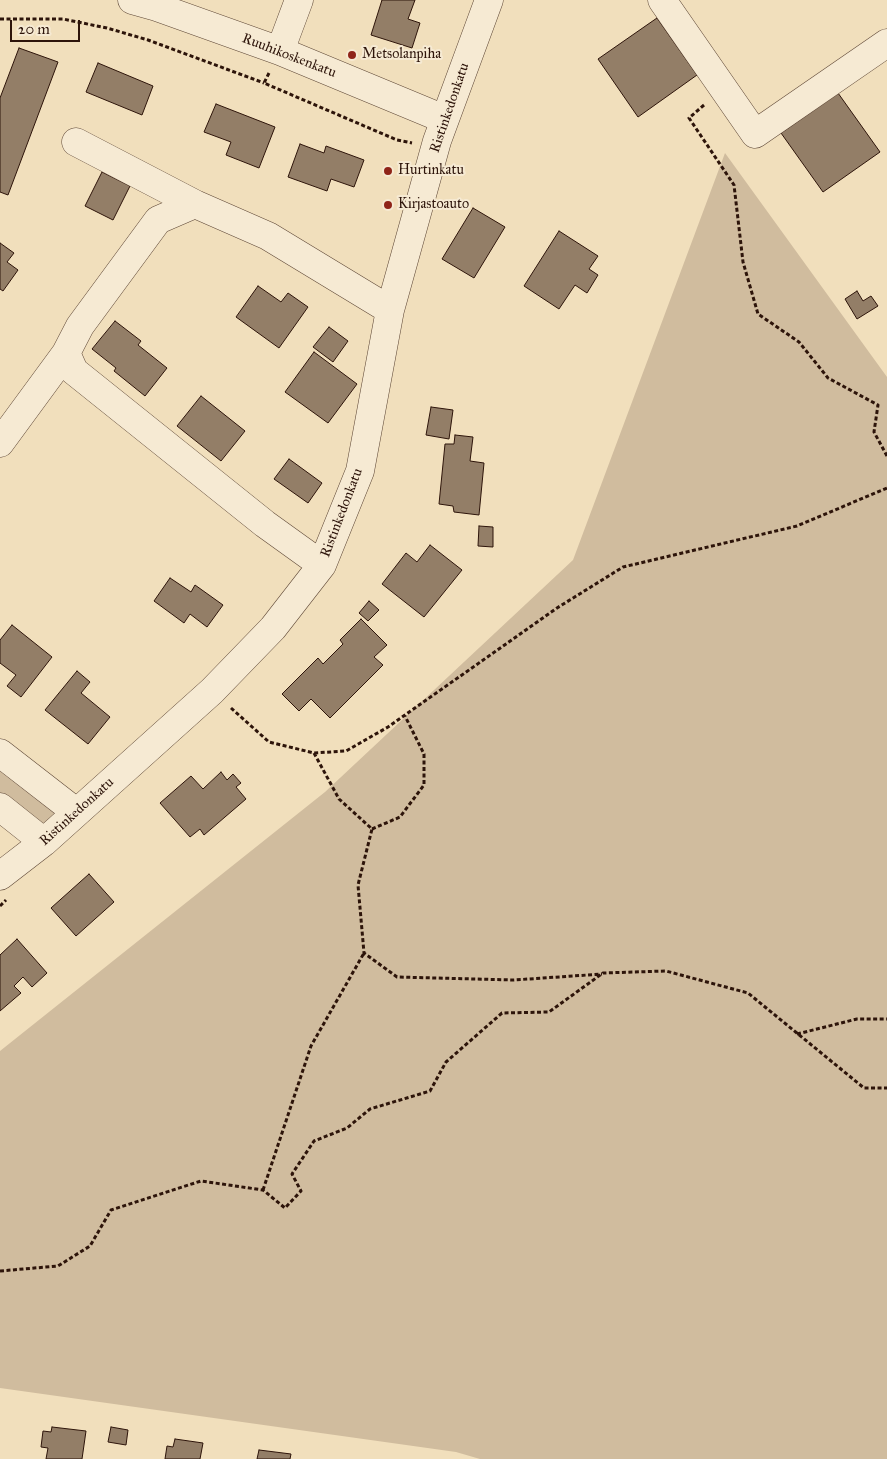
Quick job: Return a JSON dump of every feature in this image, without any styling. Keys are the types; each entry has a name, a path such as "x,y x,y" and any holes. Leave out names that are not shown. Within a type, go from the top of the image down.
{"street":[{"name":"Ruuhikoskenkatu","path":"132,0 157,7 280,51 441,130"},
{"path":"280,51 299,0"},
{"name":"Ristinkedonkatu","path":"0,876 44,842 212,691 273,628 322,565 360,471 390,310 441,130 489,0"},
{"path":"662,0 755,134 887,43"},
{"path":"76,142 195,204 268,236 390,310"},
{"path":"0,443 66,353 80,326 158,220 195,204"},
{"path":"66,353 74,371 273,529 322,565"},
{"path":"0,753 76,812"},
{"path":"0,807 44,842"}],"path":[{"path":"0,19 46,18 81,21 148,40 264,83 397,140 416,144 441,130"},
{"path":"264,83 280,51"},
{"path":"723,88 690,118 734,185 743,262 758,314 799,342 828,378 878,405 874,432 887,456"},
{"path":"212,691 269,742 314,753 346,751 404,716 557,608 622,567 797,526 887,488"},
{"path":"372,829 400,817 424,785 424,754 404,716"},
{"path":"314,753 339,799 372,829"},
{"path":"263,1190 311,1046 364,953 358,885 372,829"},
{"path":"364,953 398,977 514,980 666,972 748,992 864,1088 887,1088"},
{"path":"0,1271 58,1266 90,1246 111,1210 201,1181 263,1190 285,1208 301,1191 292,1174 314,1141 347,1128 370,1109 430,1091 446,1062 502,1013 549,1012 603,974"},
{"path":"797,1034 857,1019 887,1019"}],"shaded area":[{"path":"725,153 887,377 887,1459 480,1459 456,1452 0,1388 0,1051 325,792 573,560"},
{"path":"0,759 70,813 44,837 0,801"}],"building":[{"path":"382,0 415,0 408,19 420,23 412,48 371,35"},
{"path":"657,18 697,75 638,117 598,59"},
{"path":"19,48 58,62 8,195 0,192 0,98"},
{"path":"98,63 153,86 142,115 86,92"},
{"path":"838,93 880,152 823,192 781,133"},
{"path":"216,104 275,127 259,168 226,155 231,142 204,132"},
{"path":"300,144 324,153 326,146 364,160 354,187 331,179 327,191 288,177"},
{"path":"102,172 130,186 113,220 85,206"},
{"path":"473,208 505,227 474,278 442,259"},
{"path":"559,231 598,256 589,269 598,275 587,293 575,285 559,309 524,286"},
{"path":"0,243 14,253 7,262 18,270 3,291 0,289"},
{"path":"258,286 281,302 288,293 308,307 279,348 236,317"},
{"path":"857,291 863,301 871,296 878,306 857,319 845,299"},
{"path":"115,321 141,341 138,345 167,368 145,396 114,371 116,368 92,349"},
{"path":"329,327 348,341 333,362 313,347"},
{"path":"314,352 357,384 328,423 285,392"},
{"path":"201,396 245,431 221,461 177,426"},
{"path":"431,407 453,410 449,439 426,435"},
{"path":"455,435 473,437 470,461 484,463 479,515 454,512 453,506 439,504 445,444 454,444"},
{"path":"289,459 322,483 308,503 274,479"},
{"path":"479,526 493,527 493,547 478,546"},
{"path":"430,545 462,570 424,617 382,584 406,553 417,562"},
{"path":"170,578 191,592 195,585 223,605 207,627 190,614 184,623 154,601"},
{"path":"369,601 379,610 368,621 359,613"},
{"path":"361,619 387,645 374,657 383,665 330,718 311,699 299,711 282,694 318,658 323,664 343,644 340,640"},
{"path":"12,625 52,657 21,697 7,686 16,675 0,663 0,640"},
{"path":"77,671 90,682 81,693 110,717 88,744 45,710"},
{"path":"221,772 227,780 233,774 241,783 236,787 246,799 204,835 200,829 190,837 160,803 191,776 203,789"},
{"path":"89,874 114,902 76,936 51,908"},
{"path":"17,939 47,973 32,987 23,977 14,986 21,993 0,1011 0,955"},
{"path":"52,1427 86,1431 82,1459 46,1459 48,1448 41,1447 43,1431 51,1432"},
{"path":"111,1427 128,1430 126,1445 108,1442"},
{"path":"175,1439 203,1443 200,1459 165,1459 167,1446 173,1447"},
{"path":"259,1450 291,1454 290,1459 257,1459"}],"place":[{"name":"Metsolanpiha","path":"352,55"},
{"name":"Hurtinkatu","path":"388,171"},
{"name":"Kirjastoauto","path":"388,205"}]}
